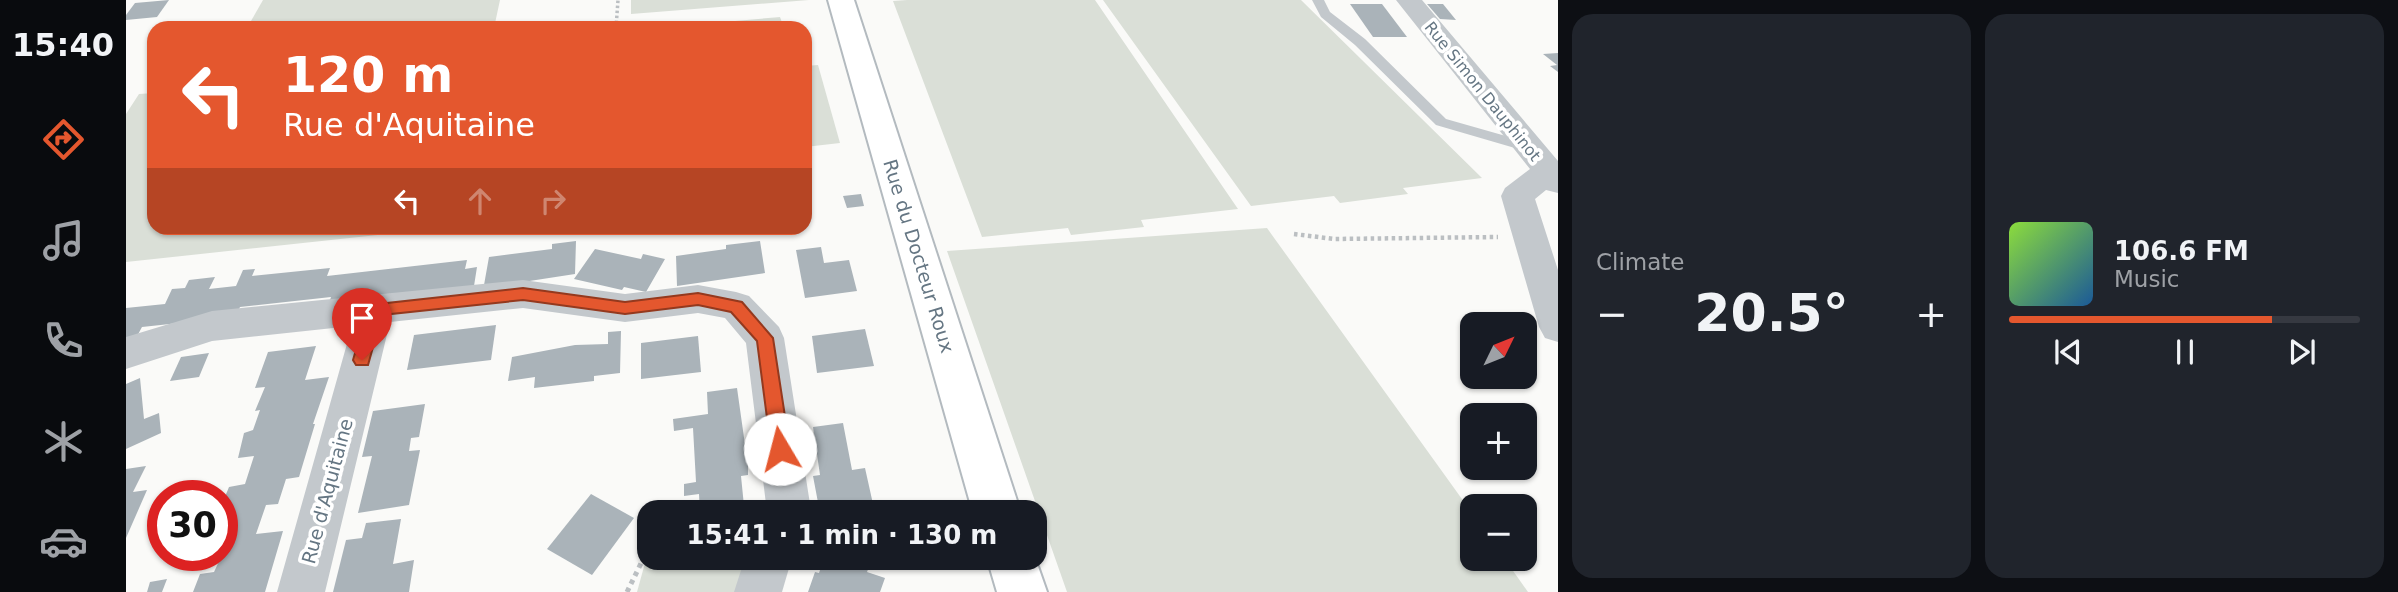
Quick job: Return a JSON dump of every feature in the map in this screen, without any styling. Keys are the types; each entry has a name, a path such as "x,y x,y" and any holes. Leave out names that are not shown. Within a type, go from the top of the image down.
{"street":[{"name":"Rue du Docteur Roux","path":"841,0 994,500"},
{"name":"Rue Simon Dauphinot","path":"1409,0 1546,166"},
{"path":"1546,166 1517,196 1558,327"},
{"path":"126,353 212,326 523,294 625,308 698,299 736,306 765,338 787,500"},
{"name":"Rue d'Aquitaine","path":"301,592 375,309"},
{"path":"758,592 765,570"},
{"path":"1015,570 1022,592"}],"lane":[{"path":"1318,0 1325,13 1360,42 1441,122 1546,166"}],"path":[{"path":"616,21 618,0"},
{"path":"1294,234 1334,239 1505,237 1531,241"},
{"path":"627,592 638,570"}],"shaded area":[{"path":"263,0 500,0 496,21 251,21"},
{"path":"631,0 809,0 631,14"},
{"path":"1095,0 1238,209 1141,220 1144,227 1071,235 1068,228 982,237 893,1"},
{"path":"1103,0 1301,0 1482,178 1403,188 1408,194 1340,203 1334,196 1251,206"},
{"path":"780,17 781,21 734,21"},
{"path":"812,65 818,65 840,143 812,146"},
{"path":"147,93 147,235 378,235 126,262 126,114 139,94"},
{"path":"1267,228 1460,496 1460,571 1513,571 1528,592 1067,592 1047,535 1047,500 1035,500 947,251"},
{"path":"643,570 751,570 740,592 637,592"}],"building":[{"path":"169,0 157,17 126,20 126,15 135,3"},
{"path":"1350,4 1382,4 1407,37 1373,37"},
{"path":"1427,4 1443,4 1456,20 1440,19"},
{"path":"1558,53 1558,72 1550,66 1557,65 1543,54"},
{"path":"861,194 864,206 847,208 843,196"},
{"path":"576,241 575,274 510,284 484,285 489,257 552,249 552,244"},
{"path":"760,241 765,273 677,286 676,256"},
{"path":"821,247 824,263 849,260 857,291 805,298 796,250"},
{"path":"595,249 641,259 643,254 665,259 646,292 624,287 622,290 574,279"},
{"path":"467,260 465,269 477,267 474,286 328,306 331,297 240,307 235,317 142,327 136,338 126,339 126,308 165,304 172,289 185,288 189,280 215,277 209,289 236,286 243,270 255,269 252,276 330,268 327,276"},
{"path":"496,325 491,360 407,370 414,335"},
{"path":"865,329 874,366 817,373 812,336"},
{"path":"621,331 620,373 594,376 594,381 534,388 535,377 508,381 512,357 575,345 608,344 608,332"},
{"path":"698,336 701,372 641,379 641,343"},
{"path":"316,346 305,380 329,377 299,477 286,479 278,504 266,505 256,534 283,531 265,592 193,592 200,574 238,571 238,485 245,484 254,456 238,458 244,433 253,430 260,410 255,411 265,387 255,388 268,352"},
{"path":"209,353 199,377 170,381 181,357"},
{"path":"140,378 144,419 159,413 161,433 126,449 126,384"},
{"path":"737,388 748,466 748,475 741,476 743,500 699,500 699,494 684,496 684,484 696,482 693,428 674,431 673,419 708,414 707,392"},
{"path":"425,404 419,437 411,438 409,451 420,450 409,505 358,513 372,456 362,457 373,411"},
{"path":"843,423 852,470 865,468 872,500 818,500 813,476 820,475 813,427"},
{"path":"146,466 133,492 147,490 126,538 126,469"},
{"path":"591,494 634,518 592,575 547,549"},
{"path":"401,519 393,564 414,560 409,592 333,592 346,540 362,538 366,523"},
{"path":"820,570 868,570 867,572 885,578 880,592 808,592 815,572 819,573"},
{"path":"167,579 162,592 147,592 150,582"}],"route":[{"path":"362,360 375,309 523,294 625,308 698,299 736,306 765,338 780,449"}]}
